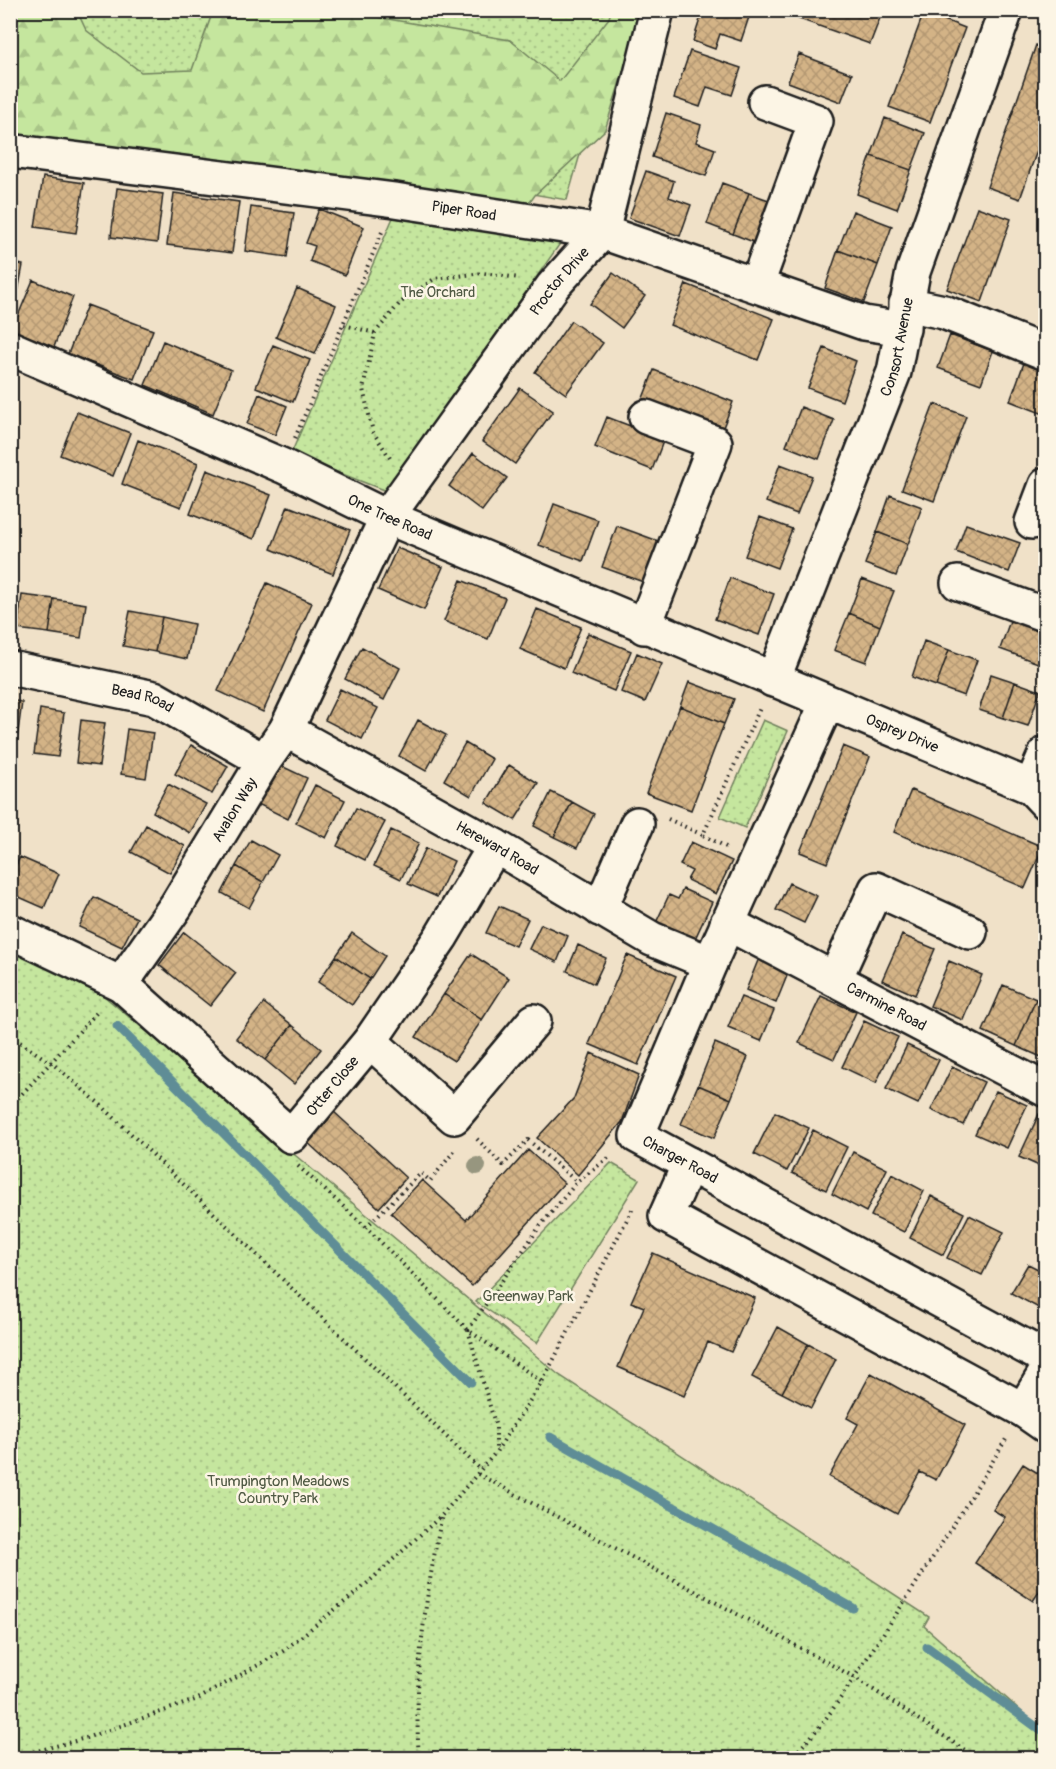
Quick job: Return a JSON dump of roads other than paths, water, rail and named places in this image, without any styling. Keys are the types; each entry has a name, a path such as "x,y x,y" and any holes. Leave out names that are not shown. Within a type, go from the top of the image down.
{"street":[{"name":"Proctor Drive","path":"387,517 553,286 602,232 657,10"},
{"name":"Consort Avenue","path":"773,680 894,372 913,272 1006,10"},
{"path":"757,284 816,121 765,102"},
{"name":"Piper Road","path":"10,151 395,200 602,232 864,323 944,312 1043,345"},
{"name":"One Tree Road","path":"10,348 283,466 387,517 773,680"},
{"path":"644,627 715,443 646,417"},
{"path":"1032,522 1046,485"},
{"name":"Avalon Way","path":"121,984 176,906 264,761 286,730 387,517"},
{"path":"958,583 1046,615"},
{"name":"Bead Road","path":"10,668 154,698 264,761"},
{"name":"Osprey Drive","path":"773,680 1038,795 1046,753"},
{"name":"Charger Road","path":"827,703 710,963 637,1136 1046,1358"},
{"name":"Hereward Road","path":"286,730 495,846 652,939 710,963"},
{"path":"600,909 637,824"},
{"name":"Otter Close","path":"121,984 291,1136 370,1041 441,937 495,846"},
{"path":"835,979 876,889 970,932"},
{"name":"Carmine Road","path":"728,923 1046,1090"},
{"path":"10,931 121,984"},
{"path":"370,1041 462,1124 534,1022"},
{"path":"689,1164 666,1216 1034,1418 1046,1372"}],"waterway":[{"path":"117,1026 471,1382"},
{"path":"550,1437 853,1608"},
{"path":"927,1647 1046,1734"}],"park label":[{"name":"The Orchard","path":"438,292"},
{"name":"Greenway Park","path":"528,1296"},
{"name":"Trumpington Meadows Country Park","path":"278,1490"}]}
